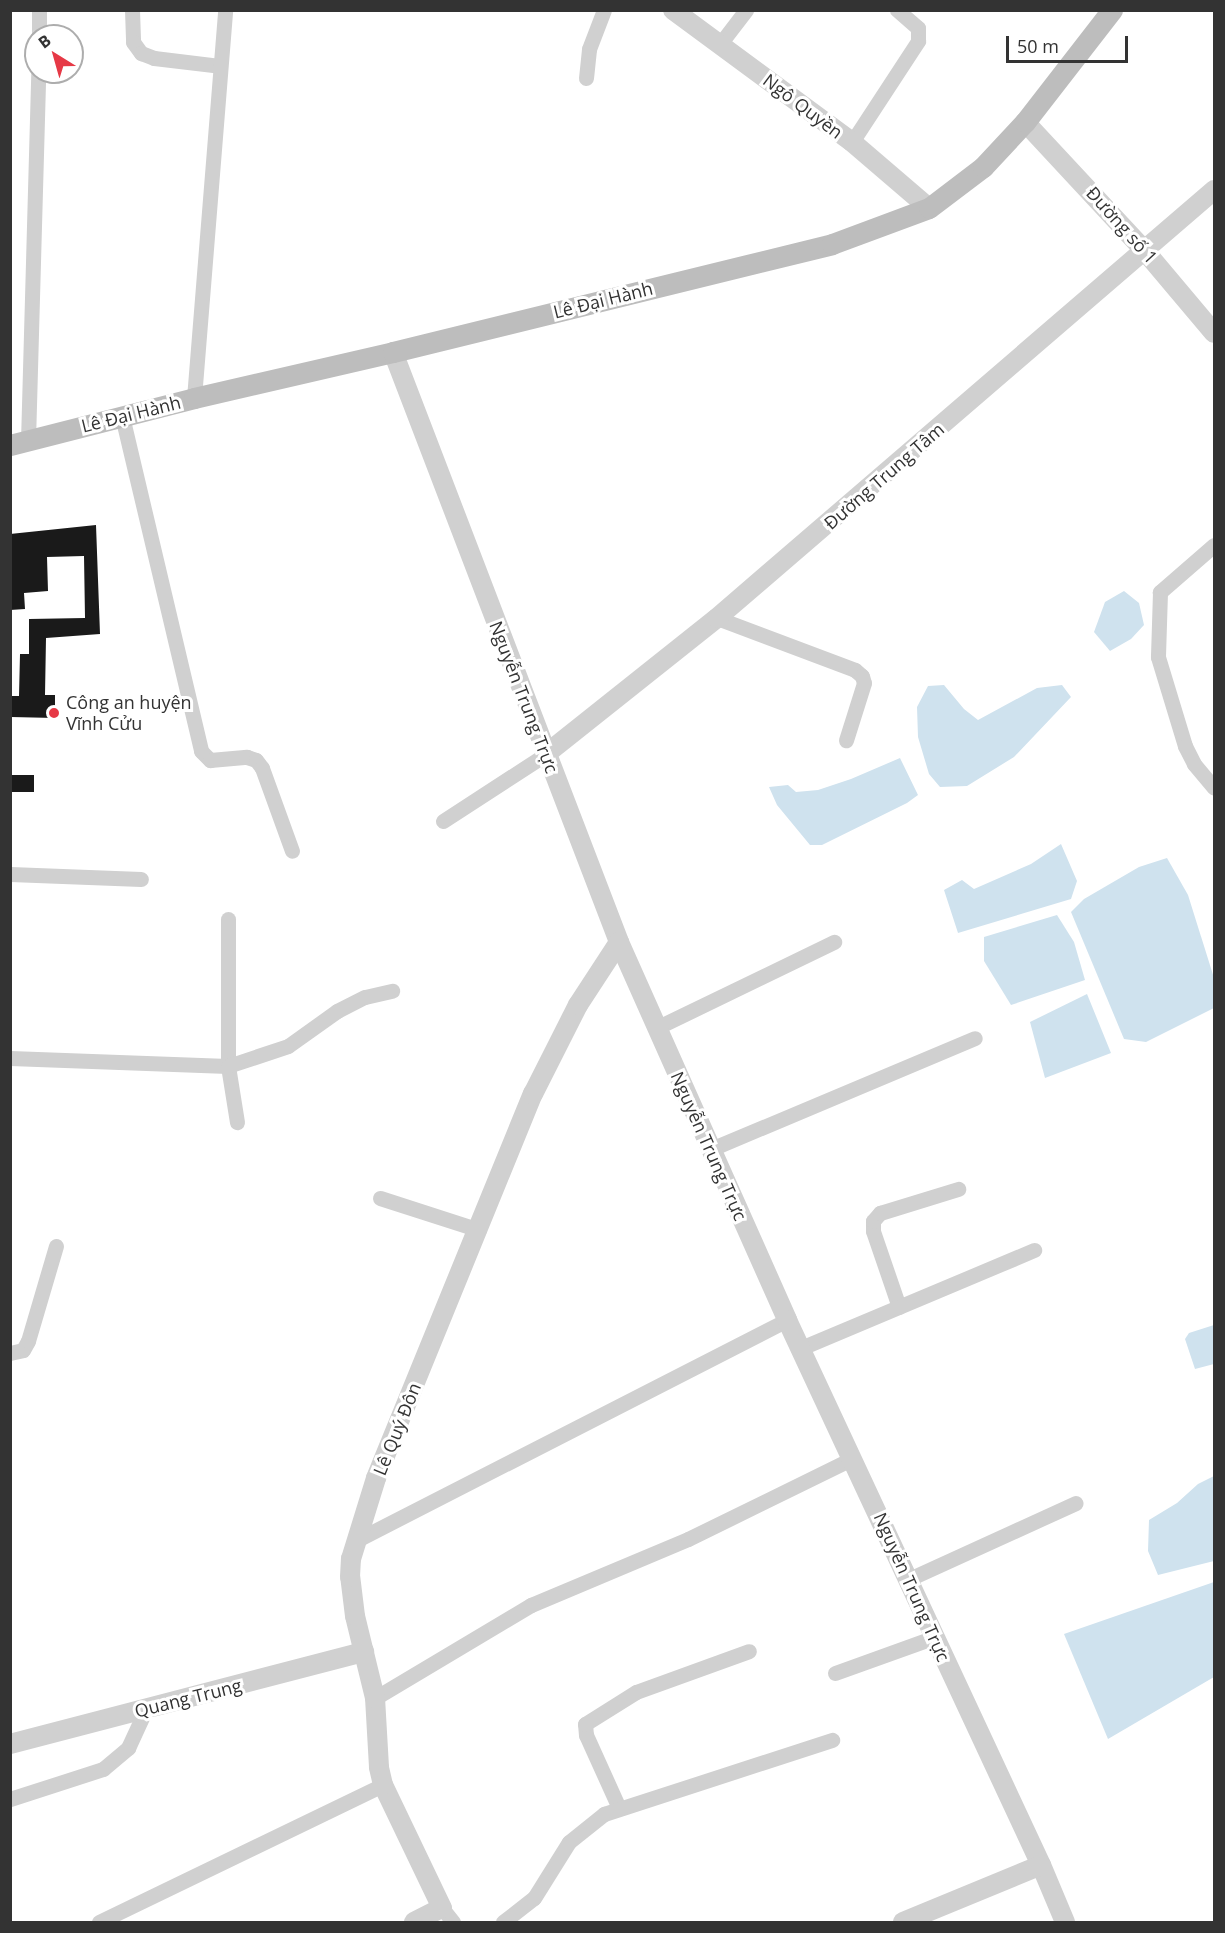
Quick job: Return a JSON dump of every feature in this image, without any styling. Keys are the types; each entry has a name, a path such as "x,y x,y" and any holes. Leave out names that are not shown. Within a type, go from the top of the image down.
{"main road":[{"name":"Lê Đại Hành","path":"19,443 194,398 393,352 832,244 929,208 983,167 1025,122 1112,10"}],"street":[{"path":"132,10 133,42 141,53 154,58 220,66"},
{"path":"194,398 225,10"},
{"path":"586,78 589,49 604,10"},
{"name":"Ngô Quyền","path":"673,10 852,142 929,208"},
{"path":"720,44 746,10"},
{"path":"852,142 918,41 918,28 897,10"},
{"path":"19,443 37,84"},
{"name":"Đường số 1","path":"1025,122 1145,251 1215,333"},
{"name":"Đường Trung Tâm","path":"546,754 717,618 1215,190"},
{"name":"Nguyễn Trung Trực","path":"393,352 619,942 656,1029 788,1320 1041,1865 1065,1923"},
{"path":"122,417 201,751 210,760 247,757 256,760 262,768 292,851"},
{"path":"1215,545 1160,592 1158,657 1185,746 1194,764 1215,788"},
{"path":"717,618 855,670 862,676 864,683 846,740"},
{"path":"443,821 546,754"},
{"path":"10,874 141,879"},
{"path":"228,919 228,1066 237,1122"},
{"name":"Lê Quý Đôn","path":"414,1923 448,1915 383,1785 379,1767 375,1698 355,1616 350,1577 355,1541 376,1478 551,1054 578,1005 619,942"},
{"path":"656,1029 834,942"},
{"path":"10,1058 228,1066 288,1046 337,1011 364,997 392,991"},
{"path":"711,1149 975,1038"},
{"path":"899,1307 873,1231 873,1221 880,1213 958,1189"},
{"path":"380,1198 479,1230"},
{"path":"10,1353 23,1350 28,1341 56,1246"},
{"path":"801,1348 1034,1250"},
{"path":"355,1541 788,1320"},
{"path":"375,1698 531,1605 688,1539 853,1458"},
{"path":"909,1579 1076,1503"},
{"path":"835,1673 934,1637"},
{"path":"620,1808 583,1728 585,1724 636,1692 749,1651"},
{"name":"Quang Trung","path":"10,1744 364,1652"},
{"path":"10,1799 103,1769 128,1748 146,1709"},
{"path":"502,1923 534,1898 569,1842 604,1815 832,1740"},
{"path":"99,1923 383,1785"},
{"path":"903,1923 1041,1865"}],"water":[{"path":"1124,591 1139,603 1144,625 1131,639 1110,651 1094,632 1105,602"},
{"path":"944,685 964,709 978,720 1037,688 1062,685 1071,697 1014,757 967,786 940,787 929,774 918,737 917,707 928,686"},
{"path":"900,758 918,795 907,803 822,845 810,845 777,805 769,787 788,785 796,792 818,790"},
{"path":"1061,844 1077,881 1071,899 958,933 944,890 962,880 974,889 1031,864"},
{"path":"1167,858 1188,895 1214,978 1214,1008 1146,1042 1124,1039 1071,912 1084,899 1139,867"},
{"path":"1057,915 1074,942 1085,980 1011,1005 984,961 984,937"},
{"path":"1087,994 1111,1053 1045,1078 1030,1022"},
{"path":"1214,1325 1214,1364 1195,1369 1185,1339 1189,1333"},
{"path":"1214,1476 1214,1561 1158,1575 1148,1551 1149,1520 1177,1503 1198,1484"},
{"path":"1214,1582 1214,1677 1108,1739 1064,1634"}],"building":[{"path":"96,525 100,634 46,638 45,695 55,695 55,718 11,717 11,696 19,696 20,654 29,654 29,619 85,618 84,556 47,557 48,591 24,593 25,609 10,610 10,534"},
{"path":"10,775 34,775 34,792 10,792"}],"place":[{"name":"Công an huyện Vĩnh Cửu","path":"54,713"}]}
